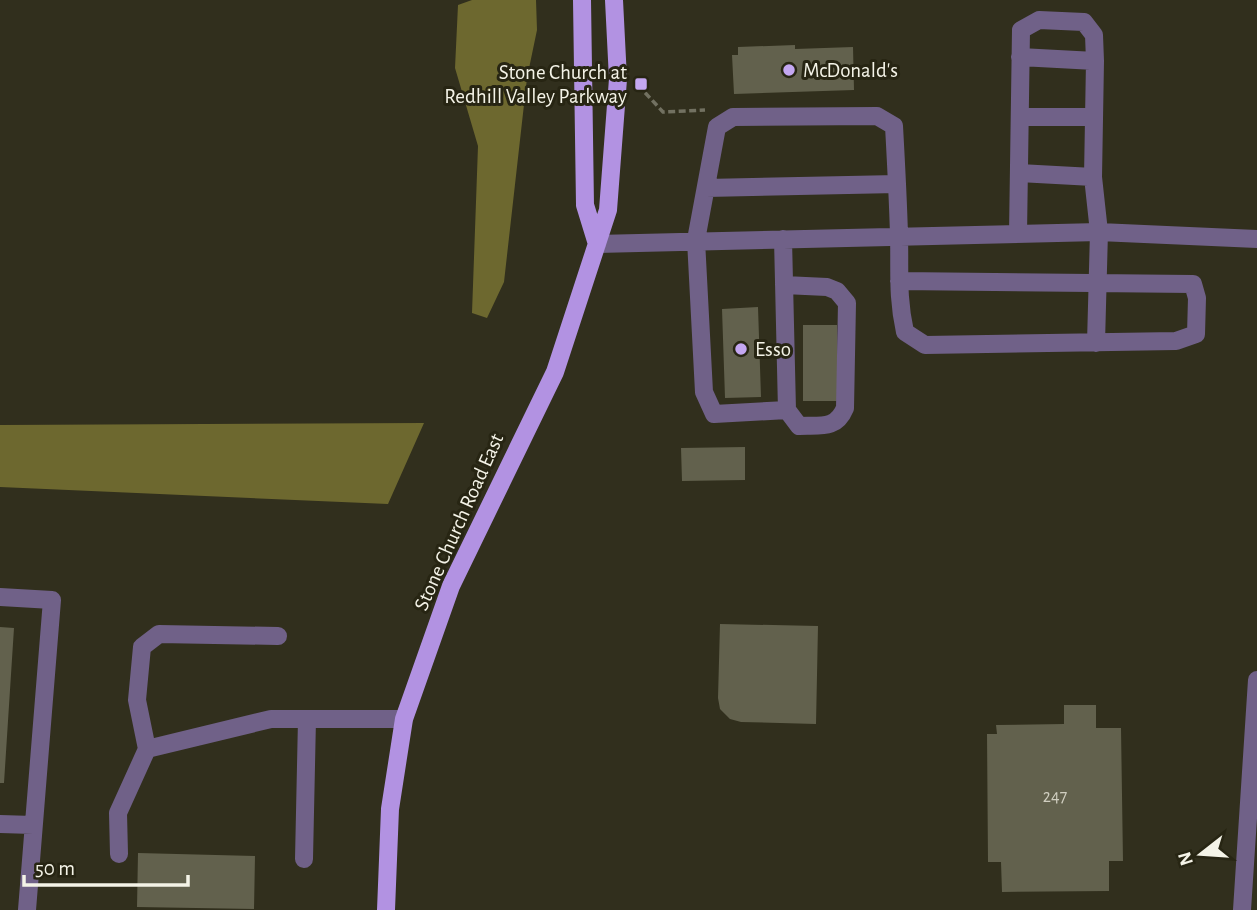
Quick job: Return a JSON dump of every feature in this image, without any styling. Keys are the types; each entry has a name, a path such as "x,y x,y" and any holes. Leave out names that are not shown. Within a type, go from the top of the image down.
{"main road":[{"path":"582,0 585,205 597,244"},
{"name":"Stone Church Road East","path":"386,910 390,809 404,719 451,586 555,372 608,210 618,79 614,0"}],"street":[{"path":"1018,234 1021,30 1039,20 1084,22 1094,35 1095,61 1093,177 1099,232 1096,342"},
{"path":"1020,57 1095,61"},
{"path":"787,410 714,414 704,392 696,240 717,127 733,117 877,116 894,126 899,304 905,332 925,345 1176,341 1196,334 1197,298 1193,284 899,281"},
{"path":"1020,117 1094,117"},
{"path":"1019,173 1093,177"},
{"path":"706,188 897,184"},
{"path":"597,244 1099,232 1257,239"},
{"path":"783,239 784,285 787,410 799,426 831,425 841,419 845,408 847,303 837,291 827,287 784,285"},
{"path":"0,597 52,600 27,910"},
{"path":"119,854 118,813 147,749 136,700 142,647 159,634 278,635"},
{"path":"1242,910 1257,680"},
{"path":"147,749 271,719 404,719"},
{"path":"304,859 307,719"},
{"path":"0,824 33,825"}],"path":[{"path":"617,63 663,112 721,109 733,117"}],"shaded area":[{"path":"472,0 536,0 537,30 527,78 504,282 487,318 472,313 478,146 455,68 458,5"},
{"path":"424,423 388,504 0,487 0,425"}],"building":[{"path":"795,45 795,49 853,47 854,90 734,94 732,55 738,55 738,47"},
{"path":"758,307 761,397 725,398 722,309"},
{"path":"803,325 837,325 838,401 803,401"},
{"path":"745,447 745,480 682,481 681,448"},
{"path":"720,624 818,626 816,724 741,722 730,719 720,709"},
{"path":"0,627 14,628 4,783 0,783"},
{"path":"1064,705 1096,705 1096,728 1121,728 1123,861 1109,861 1109,891 1002,892 1001,862 988,862 987,734 997,734 996,725 1064,724"},
{"path":"138,853 255,856 254,909 137,907"}],"place":[{"name":"McDonald's","path":"789,70"},
{"name":"Stone Church at Redhill Valley Parkway","path":"641,84"},
{"name":"Esso","path":"741,349"}]}
